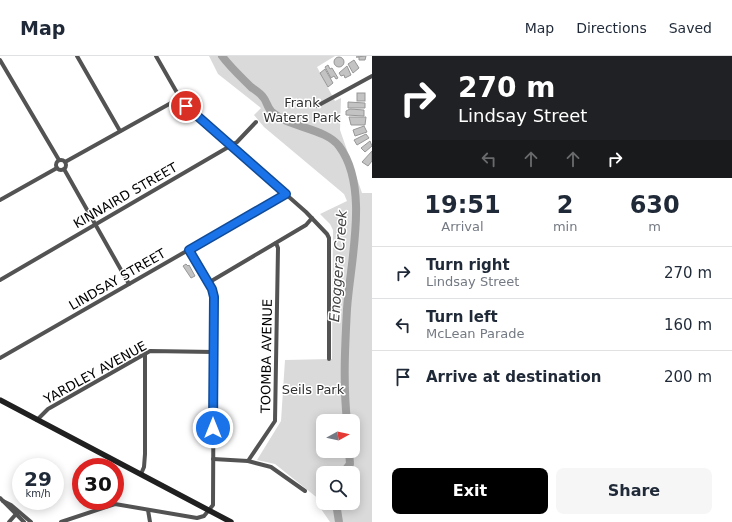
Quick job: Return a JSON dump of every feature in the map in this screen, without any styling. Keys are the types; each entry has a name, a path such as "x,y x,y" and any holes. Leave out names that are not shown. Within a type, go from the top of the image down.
{"main road":[{"path":"0,400 231,522"}],"street":[{"path":"77,56 120,131"},
{"path":"156,56 186,106 232,145 325,230 329,238 329,360"},
{"path":"0,60 59,160 63,160 65,162"},
{"path":"316,106 372,76"},
{"path":"65,162 180,98"},
{"name":"KINNAIRD STREET","path":"0,280 237,142 256,122"},
{"path":"57,168 56,164 59,160"},
{"path":"65,162 66,166 64,169 129,284"},
{"path":"1,199 57,168 60,170 64,169"},
{"name":"LINDSAY STREET","path":"0,358 286,194"},
{"path":"208,283 306,225 312,218"},
{"name":"TOOMBA AVENUE","path":"248,461 275,421 278,248 276,243"},
{"path":"61,522 112,504 197,518 204,516 213,505 214,297 208,283 189,250"},
{"name":"YARDLEY AVENUE","path":"37,420 48,409 145,353 154,350 214,352"},
{"path":"141,474 144,467 145,454 145,353"},
{"path":"213,459 248,461 271,467 305,491"},
{"path":"1,500 23,520 31,522"},
{"path":"148,510 150,522"},
{"path":"9,522 17,513"}],"green space":[{"path":"209,56 335,56 317,67 335,101 341,98 340,130 362,193 372,193 372,522 330,522 322,510 360,510 360,466 316,466 316,497 275,464 257,460 281,421 285,360 332,359 333,230 330,224 320,214 347,201 344,194 264,127 254,115 261,108 218,74"}],"building":[{"path":"366,56 365,60 359,60 359,57 356,57"},
{"path":"337,57 341,57 343,58 343,66 337,67 334,64 334,60"},
{"path":"354,60 359,68 353,73 348,64"},
{"path":"328,65 330,69 332,68 338,78 336,79 334,76 331,78 325,67"},
{"path":"347,66 351,75 345,78 344,75 341,76 339,73"},
{"path":"325,69 333,83 328,87 320,73"},
{"path":"357,93 365,93 365,101 357,101"},
{"path":"348,102 365,103 365,108 348,108"},
{"path":"350,109 364,110 364,116 346,115 346,111"},
{"path":"349,117 366,117 365,125 351,125"},
{"path":"364,126 367,132 355,136 353,130"},
{"path":"366,134 369,138 357,145 354,140"},
{"path":"370,141 372,146 365,152 361,148"},
{"path":"372,151 372,161 368,166 362,162"},
{"path":"186,264 188,266 189,265 195,276 191,278 183,266"}],"waterway":[{"name":"Enoggera Creek","path":"222,56 228,64 262,96 272,112 288,122 325,135 333,140 339,146 348,163 354,182 356,225 347,309 345,379 346,414"},
{"name":"Enoggera Creek","path":"348,466 350,464 350,458"},
{"name":"Enoggera Creek","path":"337,510 339,522"}],"route":[{"path":"186,106 286,194 189,250 214,293 213,428"}],"park label":[{"name":"Frank Waters Park","path":"302,110"},
{"name":"Seils Park","path":"313,389"}]}
